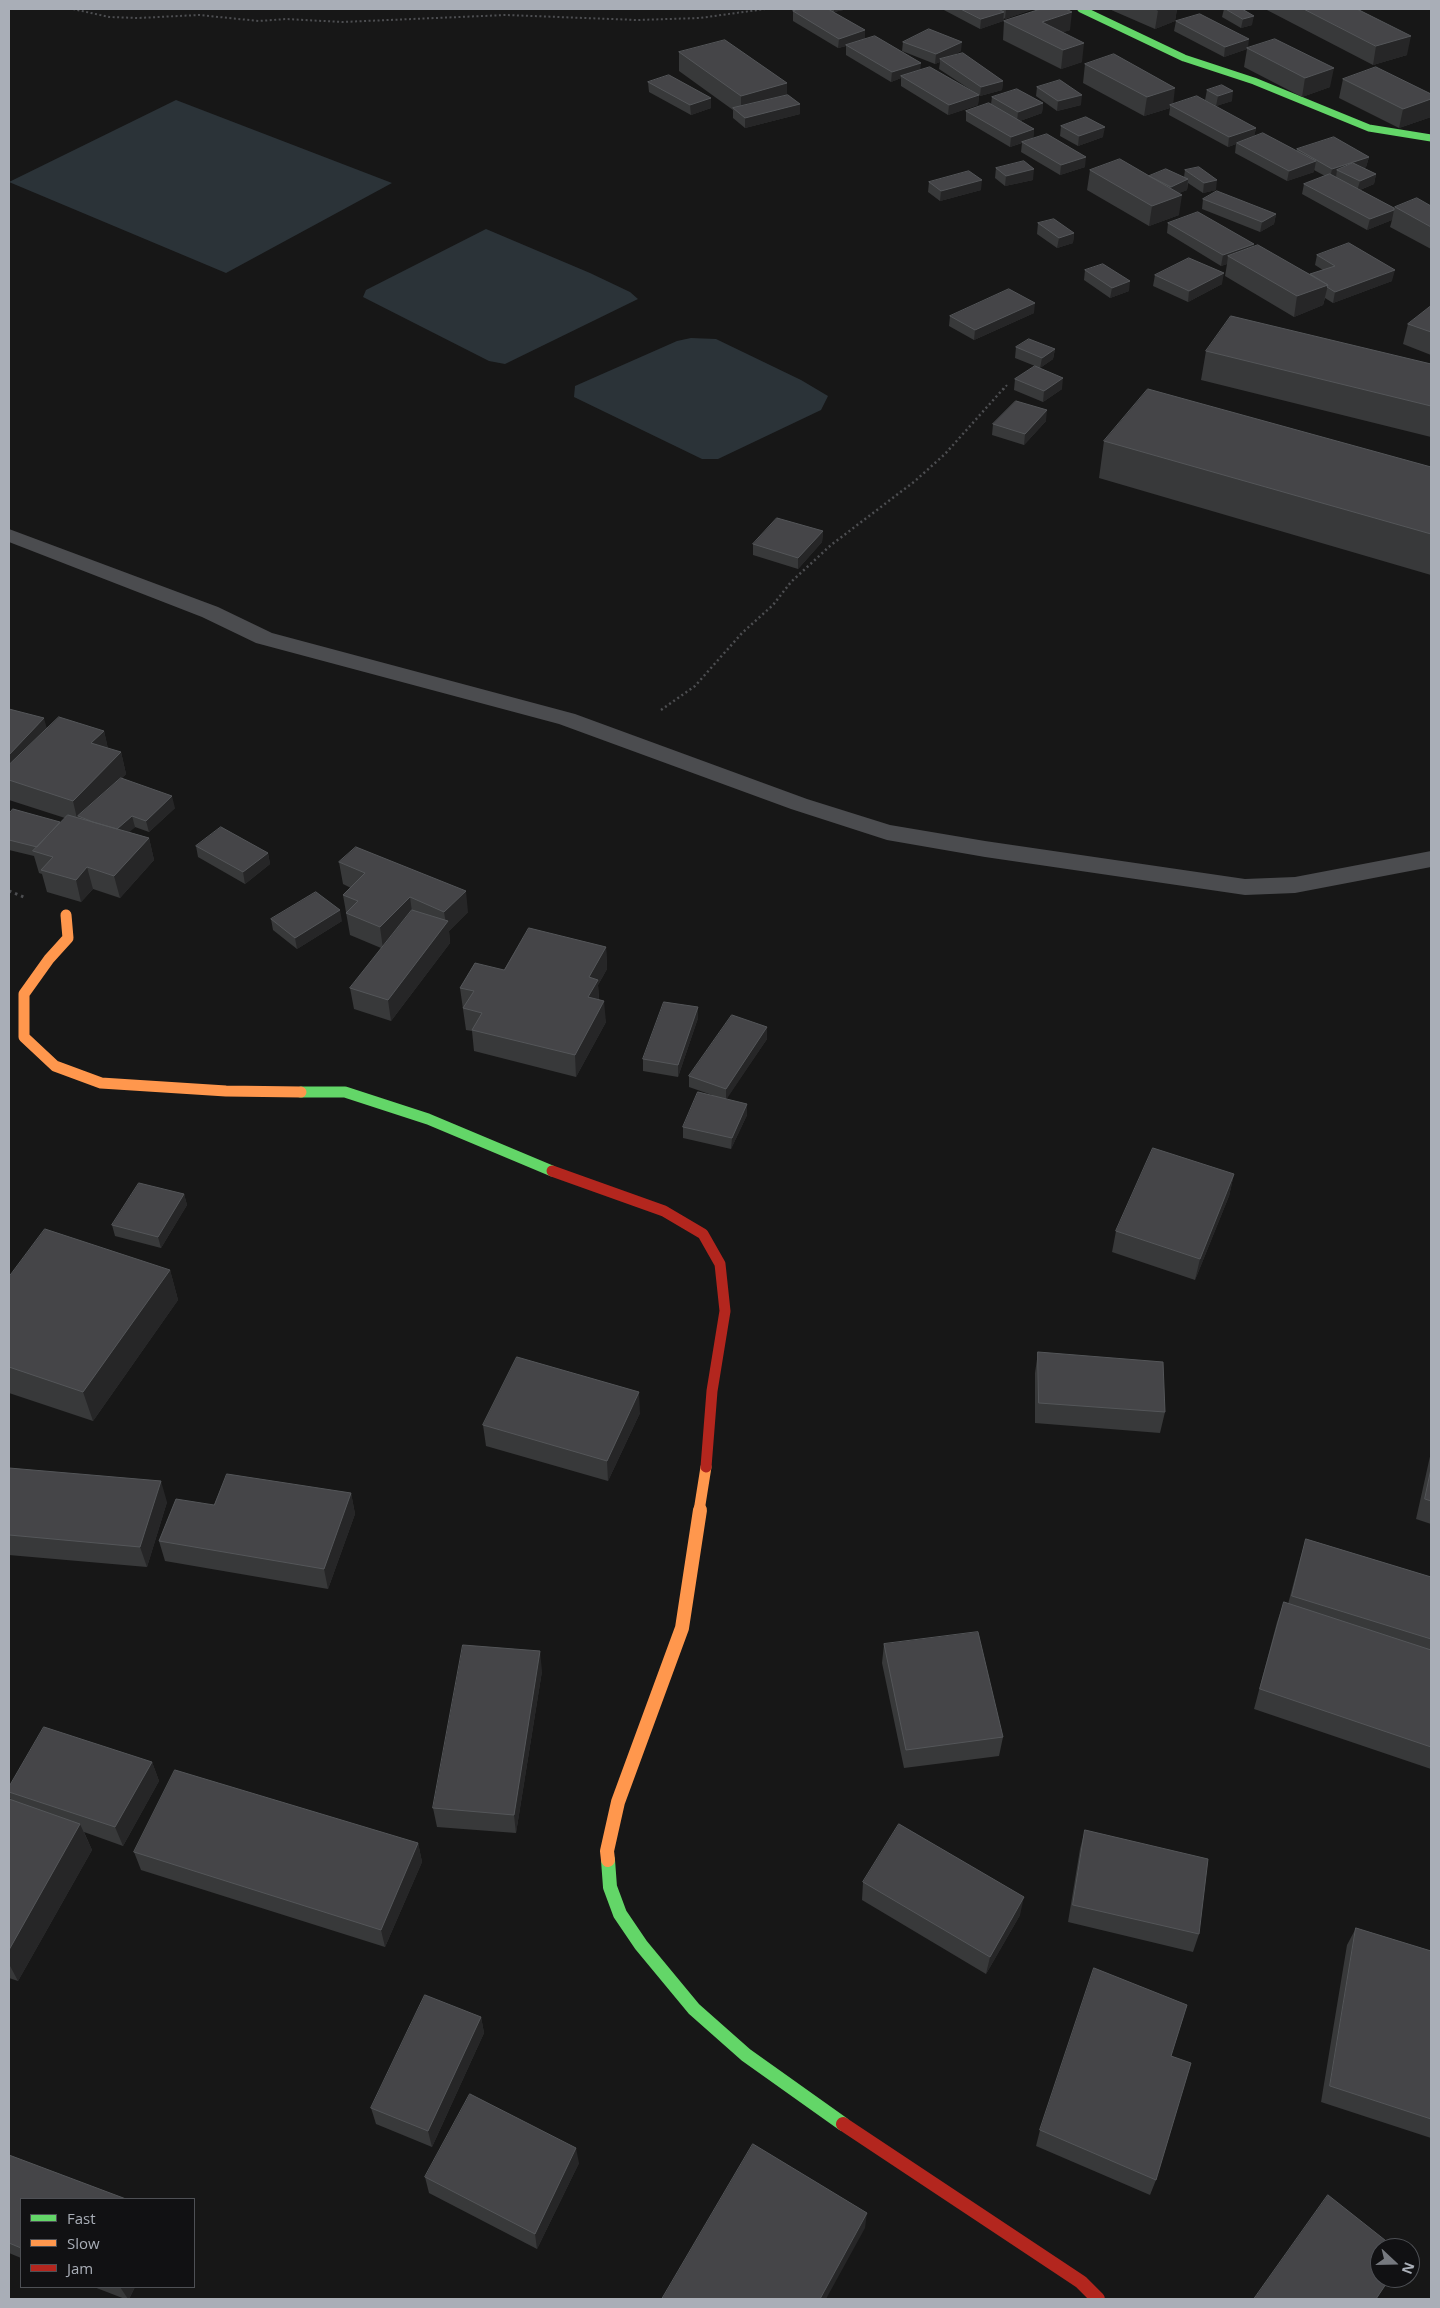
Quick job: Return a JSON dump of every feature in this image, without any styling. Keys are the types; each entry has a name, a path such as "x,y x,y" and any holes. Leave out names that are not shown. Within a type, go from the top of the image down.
{"street":[{"path":"1081,9 1184,58 1254,81 1369,128 1431,138"},
{"path":"66,915 68,938 49,959 24,994 24,1037 55,1066 100,1083 226,1091 344,1092 428,1119 578,1182 664,1211 703,1234 720,1264 725,1311 712,1392 706,1473 682,1628 618,1802 607,1851 610,1887 620,1914 641,1945 694,2009 746,2055 793,2090 1082,2282 1098,2299"}],"lane":[{"path":"9,535 210,612 264,638 567,719 800,804 887,832 985,849 1245,887 1295,884 1431,859"}],"path":[{"path":"73,9 90,14 119,18 199,15 259,21 286,19 342,22 506,15 637,20 700,18 765,9"},
{"path":"622,739 695,686 742,634 773,605 791,582 831,545 907,487 945,454 1007,385"}],"shaded area":[{"path":"176,100 392,183 226,273 9,182"},
{"path":"486,229 590,273 630,292 638,299 505,364 489,361 363,297 366,290"},
{"path":"691,338 716,339 801,380 828,396 821,410 718,459 702,459 574,397 575,386 677,341"}],"building":[{"path":"828,9 865,30 839,39 793,11"},
{"path":"961,9 998,9 1004,12 981,19"},
{"path":"1041,9 1066,9 1072,12 1042,22 1084,43 1063,50 1004,21"},
{"path":"1226,9 1242,9 1254,16 1243,19"},
{"path":"1304,9 1357,9 1411,36 1376,46"},
{"path":"1200,14 1249,39 1225,47 1176,21"},
{"path":"929,29 962,42 936,54 903,42"},
{"path":"875,36 921,63 892,72 846,45"},
{"path":"1275,39 1334,68 1305,78 1247,48"},
{"path":"725,40 787,83 741,96 679,52"},
{"path":"963,53 1003,81 981,87 940,59"},
{"path":"1114,54 1175,88 1147,97 1085,64"},
{"path":"930,67 979,95 949,105 901,76"},
{"path":"1376,67 1431,94 1431,99 1403,109 1343,79"},
{"path":"669,75 711,98 690,105 648,82"},
{"path":"1060,80 1082,95 1058,101 1037,87"},
{"path":"1222,85 1233,91 1218,96 1207,90"},
{"path":"1017,89 1043,103 1018,112 992,97"},
{"path":"788,95 800,104 745,118 733,108"},
{"path":"1197,96 1256,128 1229,137 1170,105"},
{"path":"989,103 1034,129 1011,137 966,111"},
{"path":"1086,117 1105,127 1079,136 1061,126"},
{"path":"1263,133 1316,161 1289,171 1237,143"},
{"path":"1047,134 1086,157 1061,165 1022,142"},
{"path":"1334,137 1369,157 1332,169 1297,149"},
{"path":"1120,159 1182,195 1152,206 1090,170"},
{"path":"1024,161 1034,169 1006,176 996,168"},
{"path":"1353,163 1376,174 1360,181 1337,170"},
{"path":"1199,167 1217,180 1204,183 1185,170"},
{"path":"1166,169 1188,179 1171,187 1149,176"},
{"path":"969,171 982,180 941,191 929,182"},
{"path":"1330,174 1394,208 1394,210 1370,219 1304,184"},
{"path":"1217,191 1276,214 1262,222 1203,199"},
{"path":"1417,198 1431,206 1431,227 1395,207"},
{"path":"1198,212 1254,244 1223,255 1168,223"},
{"path":"1054,219 1074,233 1059,238 1038,223"},
{"path":"1349,243 1395,270 1335,292 1327,287 1328,285 1310,274 1335,266 1317,255"},
{"path":"1258,245 1328,285 1297,296 1228,256"},
{"path":"1189,258 1224,273 1189,291 1155,275"},
{"path":"1103,264 1130,281 1112,288 1085,270"},
{"path":"1009,289 1035,303 975,330 950,316"},
{"path":"1431,306 1431,332 1408,324"},
{"path":"1231,316 1431,364 1431,406 1206,351"},
{"path":"1029,339 1055,349 1042,358 1016,347"},
{"path":"1035,366 1063,378 1044,391 1015,379"},
{"path":"1148,389 1431,467 1431,534 1104,441"},
{"path":"1016,401 1047,410 1025,434 993,424"},
{"path":"777,518 823,531 798,558 753,544"},
{"path":"9,709 44,718 9,755"},
{"path":"59,717 104,731 91,743 121,752 73,801 9,780 9,765"},
{"path":"121,778 172,796 146,821 132,816 117,829 78,816"},
{"path":"13,809 60,822 37,847 9,840 9,814"},
{"path":"68,815 149,838 114,876 87,867 76,880 41,870 53,857 33,851"},
{"path":"221,827 268,853 243,872 196,846"},
{"path":"356,847 466,891 444,912 410,897 380,927 346,913 358,901 343,895 365,873 339,862"},
{"path":"316,892 340,910 295,938 271,919"},
{"path":"412,910 448,921 388,1000 350,988"},
{"path":"529,928 606,947 589,977 598,980 588,997 604,1001 575,1055 472,1030 482,1013 463,1008 474,991 460,988 475,963 504,970"},
{"path":"664,1002 698,1007 678,1065 643,1059"},
{"path":"732,1015 767,1027 726,1089 689,1076"},
{"path":"698,1092 747,1104 732,1138 683,1127"},
{"path":"1153,1148 1234,1174 1200,1259 1116,1231"},
{"path":"139,1183 184,1194 158,1237 112,1225"},
{"path":"45,1229 170,1270 83,1392 9,1367 9,1277"},
{"path":"1038,1352 1163,1362 1165,1412 1039,1403"},
{"path":"517,1357 639,1392 607,1461 483,1425"},
{"path":"9,1468 161,1481 140,1547 9,1535"},
{"path":"1431,1469 1431,1501 1425,1499"},
{"path":"227,1474 351,1493 324,1569 159,1541 176,1499 214,1505"},
{"path":"1306,1539 1431,1577 1431,1639 1292,1596"},
{"path":"1284,1602 1431,1650 1431,1747 1260,1689"},
{"path":"978,1632 1003,1737 906,1750 884,1644"},
{"path":"463,1645 540,1651 514,1815 433,1808"},
{"path":"44,1727 152,1762 115,1827 9,1792 9,1787"},
{"path":"175,1770 418,1843 381,1930 134,1852"},
{"path":"9,1799 80,1824 9,1950"},
{"path":"899,1824 1024,1897 990,1957 863,1882"},
{"path":"1085,1830 1208,1859 1199,1934 1073,1905"},
{"path":"1356,1928 1431,1951 1431,2119 1330,2086"},
{"path":"1094,1968 1187,2005 1171,2056 1191,2063 1156,2180 1040,2130"},
{"path":"425,1995 481,2017 428,2131 371,2108"},
{"path":"470,2094 576,2148 535,2234 425,2177"},
{"path":"753,2144 867,2213 820,2299 662,2299"},
{"path":"9,2155 123,2198 20,2198 20,2248 9,2243"},
{"path":"1328,2195 1382,2238 1370,2238 1370,2288 1383,2288 1376,2299 1254,2299"}],"traffic: fast":[{"path":"1081,9 1184,58 1254,81 1369,128 1431,138"},
{"path":"301,1092 345,1092 428,1119 552,1171"},
{"path":"608,1860 610,1887 620,1914 641,1945 694,2009 746,2055 843,2124"}],"traffic: slow":[{"path":"66,915 68,938 49,959 24,994 24,1037 55,1066 101,1083 226,1091 301,1092"},
{"path":"608,1860 607,1851 618,1802 682,1628 706,1467"}],"traffic: jam":[{"path":"552,1171 664,1211 703,1234 720,1264 725,1311 712,1391 706,1467"},
{"path":"843,2124 1081,2282 1098,2299"}]}
